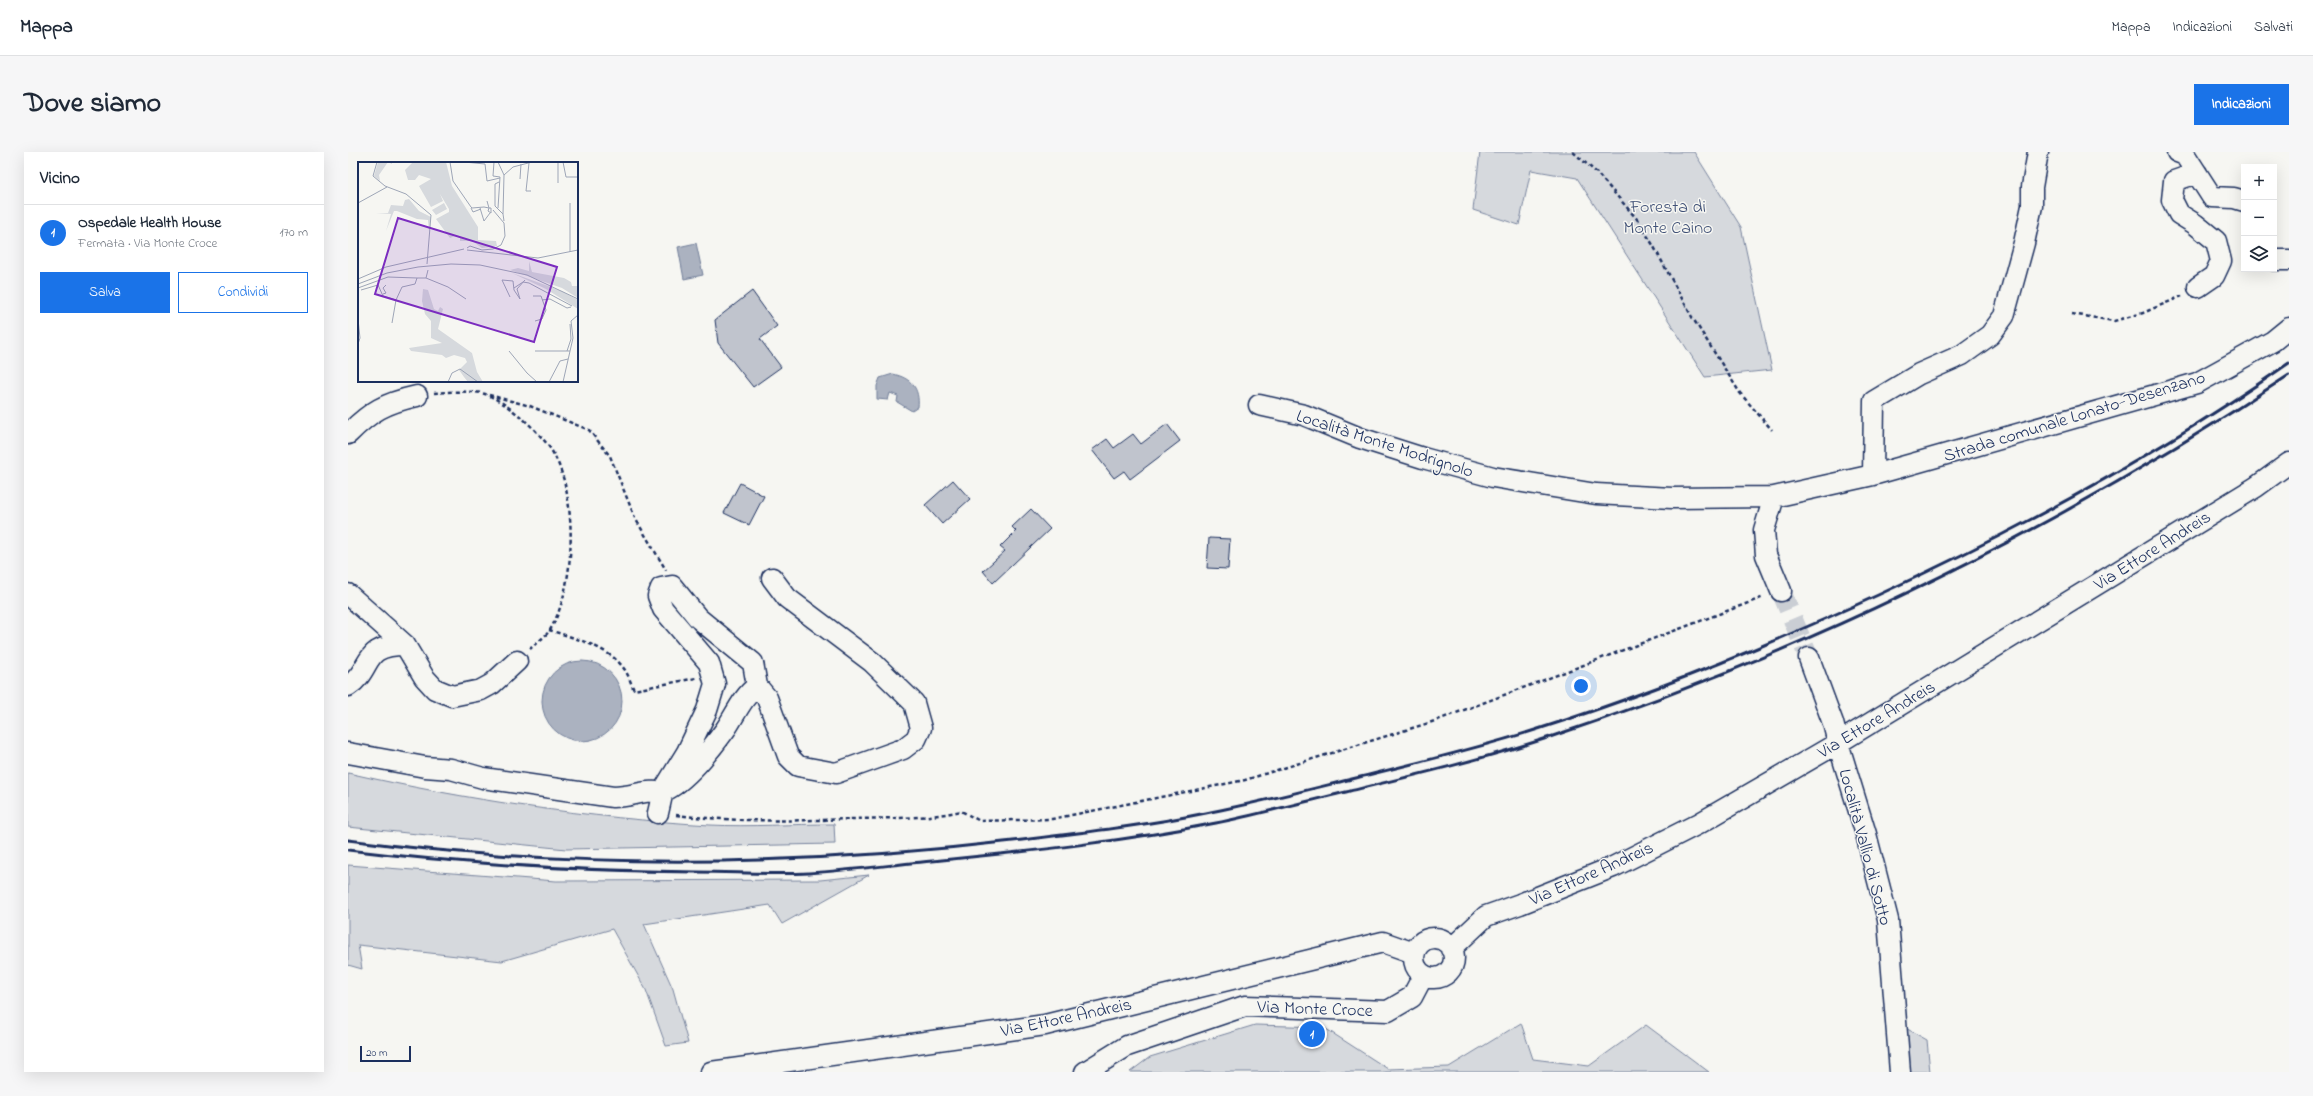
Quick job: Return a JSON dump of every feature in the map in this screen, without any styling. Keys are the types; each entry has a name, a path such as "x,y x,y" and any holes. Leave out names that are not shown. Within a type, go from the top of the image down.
{"street":[{"path":"1873,475 1874,401 1919,374 1962,355 1990,335 2004,316 2024,243 2042,153"},
{"path":"2181,153 2197,173 2212,197 2241,201"},
{"path":"2197,173 2174,181 2172,200 2179,214 2195,224 2216,241 2221,261 2214,276 2198,287"},
{"path":"2277,260 2289,260"},
{"name":"Strada comunale Lonato-Desenzano","path":"1774,497 1873,475 2197,383 2273,341 2289,328"},
{"path":"348,434 365,417 391,402 417,396"},
{"name":"Località Monte Modrignolo","path":"1259,405 1304,415 1360,438 1423,458 1493,477 1596,494 1672,498 1774,497"},
{"name":"Via Ettore Andreis","path":"1451,949 1486,916 1613,867 1700,823 1838,743 2256,487 2289,463"},
{"path":"1774,497 1764,530 1764,536 1766,555 1781,591"},
{"path":"658,813 663,791 687,752 707,710 715,684 714,675 709,663 664,609 658,596 661,588 672,586 698,618 753,664 757,686 767,698 788,756 798,766 836,774 903,750 916,739 921,728 914,703 872,662 787,598 772,578"},
{"path":"348,594 405,645 424,677 435,689 452,696 467,694 492,684 517,661"},
{"path":"348,686 356,679 365,664 378,649 389,645 405,645"},
{"name":"Località Vallio di Sotto","path":"1809,658 1833,723 1866,834 1888,920 1900,1072"},
{"path":"348,753 425,767 451,769 483,778 613,798 628,797 646,792 663,791 680,779 705,755 724,731 745,698 757,686"},
{"path":"1431,938 1439,939 1451,949 1453,964 1450,970 1438,978 1423,976 1417,970 1414,962 1414,953 1418,946 1431,938"},
{"name":"Via Ettore Andreis","path":"711,1072 1045,1024 1383,942 1414,953"},
{"name":"Via Monte Croce","path":"1085,1072 1127,1046 1245,1006 1388,1011 1412,997 1423,976"}],"path":[{"path":"1573,152 1597,172 1637,219 1692,317 1740,393 1772,430"},
{"path":"2072,314 2114,321 2177,299 2198,287"},
{"path":"417,396 446,392 484,394 530,406 589,430 610,456 635,518 650,546 661,559 672,586"},
{"path":"484,394 509,408 536,431 553,453 564,480 570,519 570,560 564,594 549,630 517,661"},
{"path":"961,811 980,821 1052,819 1245,780 1435,721 1781,591"},
{"path":"549,630 575,639 608,654 625,670 634,690 714,675"}],"green space":[{"name":"Foresta di Monte Caino","path":"1480,152 1694,152 1741,227 1772,370 1705,377 1577,178 1531,170 1519,225 1473,210"},
{"path":"348,773 438,792 573,813 619,818 725,826 834,824 835,844 566,849 348,827"},
{"path":"348,865 556,881 820,880 869,875 782,924 770,905 644,924 673,989 688,1043 666,1046 646,990 612,929 502,961 358,945 362,969 348,965"},
{"path":"1521,1023 1533,1059 1589,1066 1646,1025 1709,1072 1130,1072 1150,1057 1255,1025 1323,1027 1388,1069 1449,1067"},
{"path":"1902,1026 1927,1040 1930,1072 1908,1072"}],"shaded area":[{"path":"696,243 703,275 684,279 678,247"},
{"path":"893,374 905,378 916,389 918,407 912,411 897,402 898,396 890,393 888,400 877,399 877,386 880,378"},
{"path":"574,661 590,661 604,668 615,679 622,693 622,709 619,716 610,729 604,734 590,741 574,741 560,734 549,723 542,709 542,693 549,679 560,668"}],"building":[{"path":"752,291 777,326 760,339 781,367 753,387 718,343 715,320"},
{"path":"1167,424 1180,441 1130,479 1124,471 1114,478 1092,450 1107,439 1114,448 1133,434 1141,444"},
{"path":"953,480 970,499 942,524 925,505"},
{"path":"740,483 764,496 749,525 724,513"},
{"path":"1031,509 1050,529 993,583 983,571 1005,551 1000,547 1016,531 1012,527"},
{"path":"1209,538 1230,539 1228,569 1207,568"}],"tunnel":[{"path":"1781,591 1809,658"}],"railway":[{"path":"348,840 514,856 598,860 764,860 847,856 930,850 1086,832 1182,818 1300,792 1446,756 1579,716 1709,668 1794,632 1931,570 1984,544 2089,488 2190,428 2289,363"},
{"path":"348,850 522,866 795,874 859,869 1011,853 1148,835 1232,819 1396,780 1520,747 1642,705 1739,667 1835,626 1929,582 2021,535 2112,485 2289,375"}],"place":[{"name":"Ospedale Health House","path":"1312,1034"}]}
